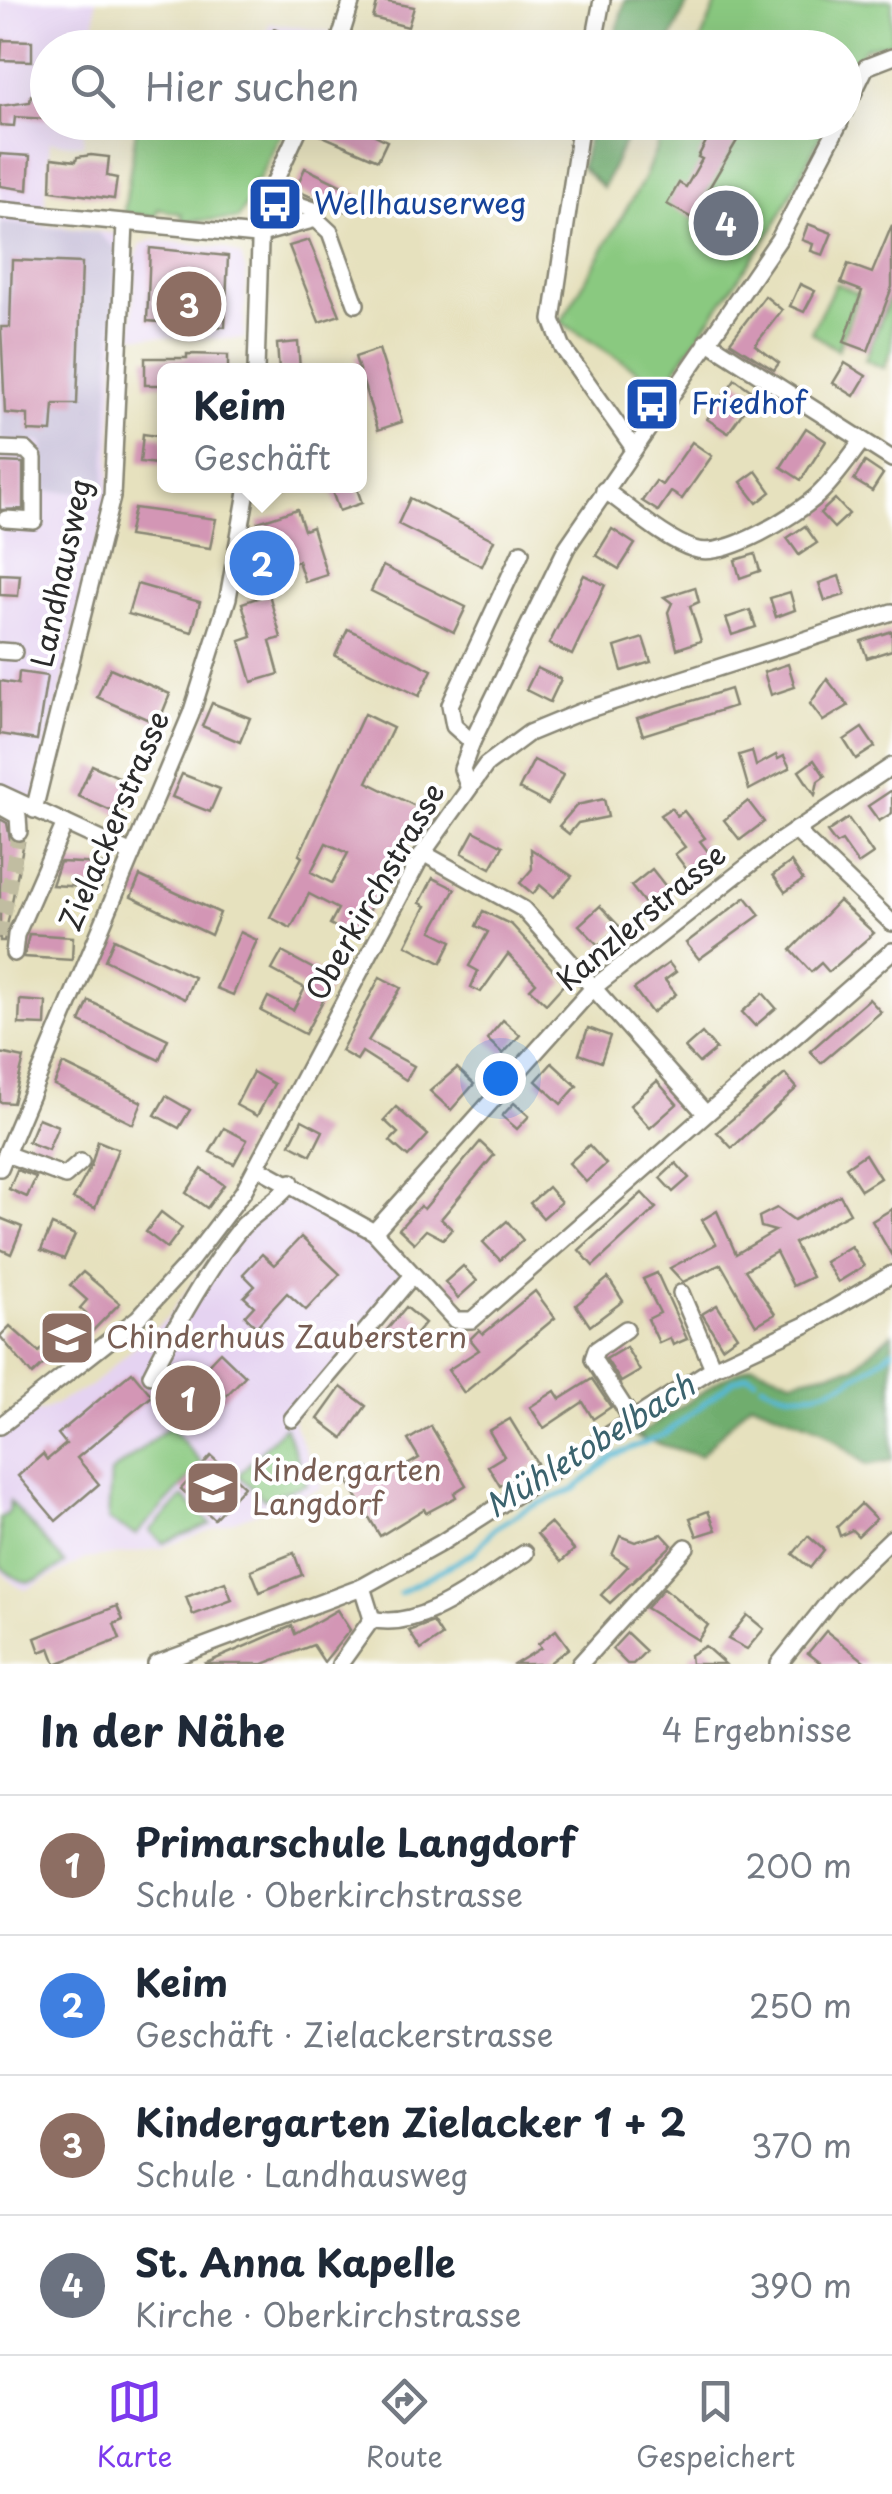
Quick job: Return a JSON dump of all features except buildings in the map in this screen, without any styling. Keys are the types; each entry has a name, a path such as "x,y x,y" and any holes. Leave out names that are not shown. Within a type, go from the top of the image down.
{"street":[{"path":"343,30 352,0"},
{"path":"596,30 602,0"},
{"path":"862,75 866,67 892,57"},
{"path":"256,363 258,235 268,194 294,140"},
{"path":"578,140 552,320 563,348 633,447"},
{"name":"Oberkirchstrasse","path":"0,1426 138,1318 191,1260 258,1167 423,853 468,786 462,768 472,742 566,547 795,212 831,140"},
{"path":"268,194 314,210"},
{"path":"0,210 258,235 316,219 323,222 356,304"},
{"name":"Landhausweg","path":"34,810 112,497 126,224"},
{"path":"708,341 892,459"},
{"path":"604,490 685,544 704,551 758,534 800,508 827,485 862,441"},
{"path":"0,449 26,450 34,458 34,521 6,520"},
{"name":"Zielackerstrasse","path":"3,1161 191,714 217,639 239,551 247,493"},
{"path":"472,742 454,726 450,705 460,674 521,552"},
{"path":"468,786 509,746 554,722 892,612"},
{"name":"Kanzlerstrasse","path":"374,1232 593,988 795,830 892,766"},
{"path":"0,793 132,854"},
{"path":"0,806 18,816 19,832"},
{"path":"14,954 16,934 65,823"},
{"path":"795,830 892,923"},
{"path":"423,853 523,909 705,1114"},
{"path":"258,1167 291,1182 374,1232 455,1320 472,1320 892,951"},
{"path":"3,1161 65,1176 81,1162"},
{"path":"150,1376 186,1308 240,1230 274,1204 291,1182"},
{"path":"156,1664 362,1587 441,1543 713,1368 805,1325 892,1274"},
{"path":"292,1419 414,1275"},
{"path":"680,1292 713,1368"},
{"path":"626,1329 596,1350 593,1360 632,1421"},
{"path":"779,1664 827,1602 892,1538"},
{"path":"580,1664 686,1547"},
{"path":"372,1619 386,1623 432,1610 525,1553"},
{"path":"362,1587 372,1619"},
{"path":"340,1664 372,1619"}],"shaded area":[{"path":"0,0 96,0 95,30 30,30 30,140 83,140 83,145 50,142 43,225 120,234 109,495 0,939"},
{"path":"270,23 316,30 267,30"},
{"path":"0,223 97,232 116,249 104,493 41,491 43,442 0,440"},
{"path":"155,240 224,248 241,256 246,273 244,339 132,336 135,259 141,244"},
{"path":"277,1190 374,1232 413,1275 292,1419 322,1488 162,1548 86,1559 26,1590 16,1586 0,1571 0,1434 32,1411 42,1411 92,1385 168,1317 221,1243"}],"green space":[{"path":"625,0 689,0 675,30 617,30"},
{"path":"718,0 892,0 892,42 864,48 862,52 862,30 705,30"},
{"path":"135,140 278,140 257,183 253,181 248,191 252,194 238,219 182,221 182,214 158,209 156,217 124,213"},
{"path":"588,140 625,140 603,188 581,167"},
{"path":"660,140 818,140 774,227 663,387 561,322 644,179"},
{"path":"836,283 858,294 838,350 811,332"},
{"path":"892,292 892,348 884,368 865,360"},
{"path":"892,1333 892,1460 867,1465 821,1429 751,1402 700,1456 636,1437 723,1378 753,1365 792,1380 854,1367"},
{"path":"170,1426 202,1464 136,1535 108,1520 111,1473"},
{"path":"285,1426 307,1484 264,1499 238,1475"},
{"path":"183,1497 211,1524 163,1543 150,1531"},
{"path":"10,1501 65,1564 32,1581 18,1579 0,1566 0,1519 9,1512"}],"waterway":[{"name":"Mühletobelbach","path":"762,1384 779,1391 814,1393 848,1381 892,1350"},
{"name":"Mühletobelbach","path":"400,1593 474,1552 495,1528 528,1508 575,1489 613,1456 665,1434 734,1380 748,1375 755,1379"}],"tunnel":[{"path":"0,937 19,832"}],"place":[{"name":"Wellhauserweg","path":"275,204"},
{"name":"St. Anna Kapelle","path":"726,223"},
{"name":"Kindergarten Zielacker 1 + 2","path":"189,304"},
{"name":"Friedhof","path":"652,404"},
{"name":"Keim","path":"262,563"},
{"name":"Chinderhuus Zauberstern","path":"67,1338"},
{"name":"Primarschule Langdorf","path":"188,1398"},
{"name":"Kindergarten Langdorf","path":"213,1488"}]}
